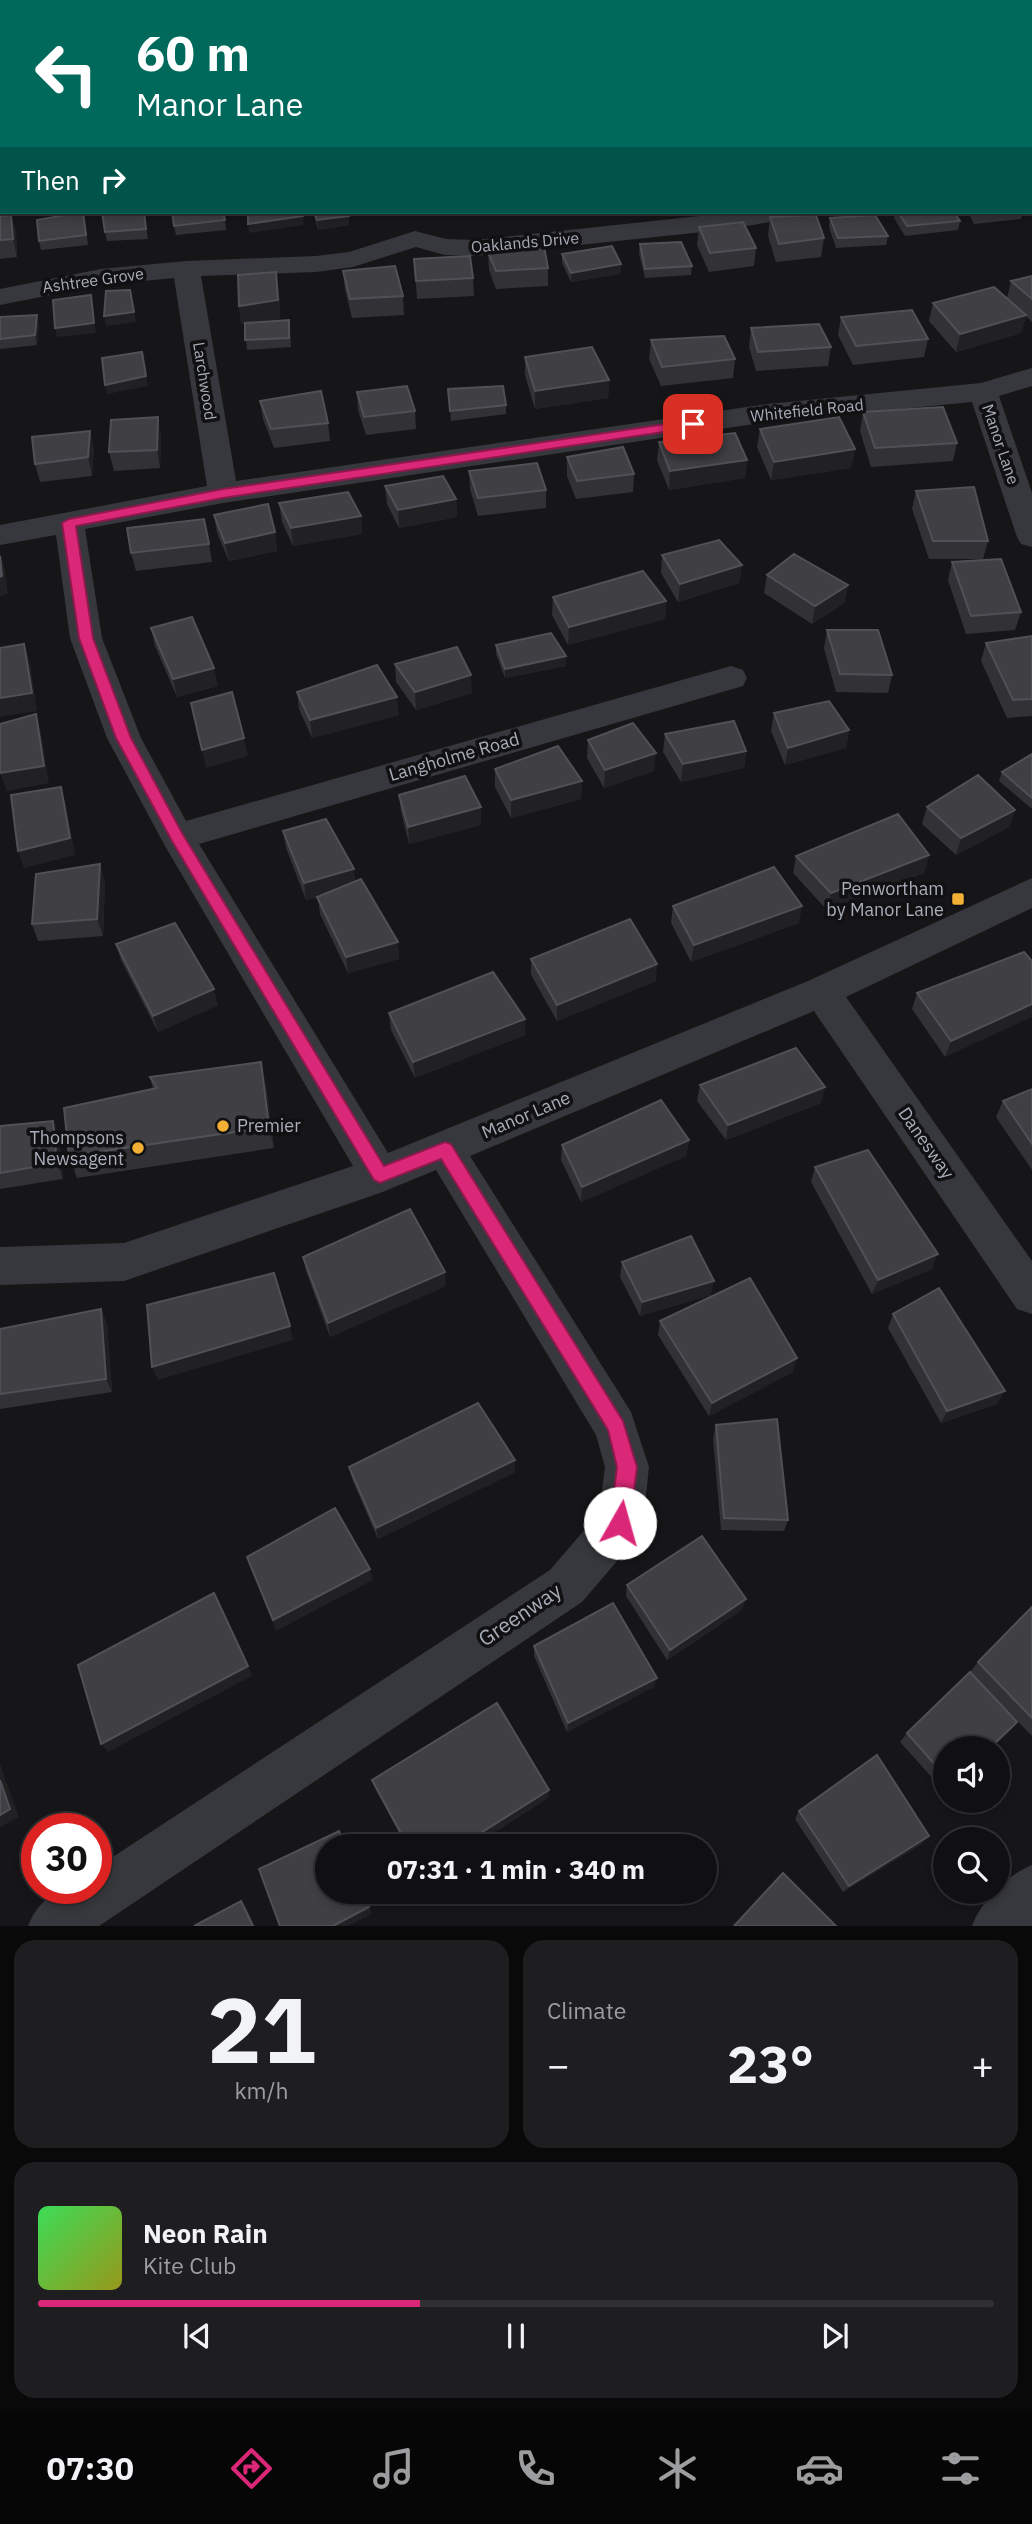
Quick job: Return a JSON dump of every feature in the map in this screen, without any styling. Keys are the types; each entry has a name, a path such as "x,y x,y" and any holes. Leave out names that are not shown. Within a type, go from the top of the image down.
{"street":[{"name":"Oaklands Drive","path":"187,269 353,259 410,230 445,247 475,248 757,214"},
{"name":"Ashtree Grove","path":"0,297 101,276 187,269"},
{"name":"Larchwood","path":"187,269 223,493"},
{"name":"Whitefield Road","path":"0,535 223,493 768,413 983,392 1032,377"},
{"name":"Manor Lane","path":"983,392 1032,537"},
{"path":"69,523 86,638 124,738 177,837 380,1175"},
{"name":"Langholme Road","path":"177,837 731,678"},
{"name":"Manor Lane","path":"0,1266 124,1262 380,1175 821,992 1032,892"},
{"name":"Danesway","path":"821,992 1032,1295"},
{"name":"Greenway","path":"53,1926 566,1586 620,1523 627,1467 616,1427 445,1150"},
{"path":"997,1926 1032,1890"}],"building":[{"path":"83,214 86,235 39,241 37,220"},
{"path":"102,214 144,214 146,229 105,232"},
{"path":"172,214 224,214 225,220 174,226"},
{"path":"248,214 303,216 248,224"},
{"path":"315,214 349,216 317,220"},
{"path":"899,214 955,214 960,221 907,226"},
{"path":"11,215 13,239 0,240 0,216"},
{"path":"816,215 824,238 779,244 770,217"},
{"path":"875,215 888,236 838,238 830,218"},
{"path":"743,222 756,248 710,253 699,227"},
{"path":"681,242 692,266 645,269 640,244"},
{"path":"544,246 548,268 496,271 488,252"},
{"path":"612,246 621,264 571,273 562,254"},
{"path":"470,256 473,278 416,281 414,259"},
{"path":"395,266 403,296 350,299 343,271"},
{"path":"276,272 278,300 239,306 238,275"},
{"path":"1032,276 1032,299 1011,281"},
{"path":"994,287 1026,315 960,334 933,303"},
{"path":"130,290 134,312 104,316 106,291"},
{"path":"91,295 94,323 55,328 53,300"},
{"path":"912,310 928,339 856,346 841,317"},
{"path":"37,315 35,335 0,339 0,317"},
{"path":"289,320 289,338 245,340 245,323"},
{"path":"819,324 831,347 758,352 751,328"},
{"path":"724,336 735,359 662,367 651,340"},
{"path":"592,347 609,380 535,391 525,357"},
{"path":"142,352 146,376 105,385 102,358"},
{"path":"407,386 415,411 364,417 357,392"},
{"path":"503,386 506,405 450,411 448,389"},
{"path":"321,391 328,423 271,429 260,401"},
{"path":"943,407 957,443 875,448 863,412"},
{"path":"158,417 157,450 109,452 111,420"},
{"path":"839,417 855,449 774,462 760,429"},
{"path":"90,431 88,457 35,464 32,437"},
{"path":"735,433 747,460 670,471 659,442"},
{"path":"623,447 634,474 577,481 567,457"},
{"path":"537,463 546,490 478,498 469,471"},
{"path":"443,476 456,499 398,510 385,486"},
{"path":"974,487 988,541 933,541 916,491"},
{"path":"348,492 361,516 291,528 279,503"},
{"path":"268,504 275,532 225,543 214,515"},
{"path":"204,519 209,544 131,553 127,528"},
{"path":"719,540 742,565 680,584 662,555"},
{"path":"794,554 848,585 815,606 767,575"},
{"path":"1001,559 1021,612 971,616 952,562"},
{"path":"643,571 666,601 569,627 553,597"},
{"path":"192,617 214,668 173,679 151,628"},
{"path":"827,630 878,630 892,675 840,674"},
{"path":"551,633 566,656 505,669 496,645"},
{"path":"1032,636 1032,699 1013,700 986,643"},
{"path":"24,644 32,693 0,698 0,648"},
{"path":"457,647 471,675 415,692 395,664"},
{"path":"377,665 397,697 310,720 297,692"},
{"path":"232,692 244,738 202,750 191,703"},
{"path":"829,701 849,730 788,748 774,713"},
{"path":"36,714 44,766 0,773 0,724"},
{"path":"734,721 746,751 683,764 665,734"},
{"path":"633,723 656,753 605,770 588,740"},
{"path":"558,746 582,781 511,800 495,769"},
{"path":"1032,754 1032,798 1002,772"},
{"path":"978,775 1015,810 961,838 927,807"},
{"path":"465,776 481,807 408,827 399,795"},
{"path":"61,787 70,838 18,851 11,795"},
{"path":"898,814 929,855 831,893 796,856"},
{"path":"326,819 354,869 304,883 283,831"},
{"path":"100,864 97,919 32,924 36,874"},
{"path":"774,867 802,906 694,945 673,906"},
{"path":"361,879 398,942 346,957 317,897"},
{"path":"630,919 657,964 557,1005 531,959"},
{"path":"175,923 214,989 153,1016 116,944"},
{"path":"1024,952 1032,961 1032,1004 951,1041 917,993"},
{"path":"493,972 525,1019 413,1062 389,1013"},
{"path":"796,1048 825,1087 728,1125 700,1085"},
{"path":"261,1062 269,1127 69,1156 64,1108 157,1088 150,1077"},
{"path":"1032,1089 1032,1144 1003,1101"},
{"path":"661,1100 689,1140 582,1187 562,1145"},
{"path":"53,1121 57,1163 0,1173 0,1126"},
{"path":"868,1150 938,1254 878,1280 815,1167"},
{"path":"410,1209 445,1272 328,1323 303,1257"},
{"path":"691,1236 714,1281 642,1302 622,1262"},
{"path":"274,1273 290,1326 152,1367 147,1305"},
{"path":"750,1278 797,1358 712,1403 660,1321"},
{"path":"939,1288 1005,1391 947,1411 893,1314"},
{"path":"101,1309 106,1379 0,1394 0,1329"},
{"path":"478,1403 515,1460 376,1528 349,1467"},
{"path":"777,1419 788,1520 724,1518 716,1425"},
{"path":"335,1508 370,1569 273,1620 247,1557"},
{"path":"702,1536 746,1599 670,1650 627,1585"},
{"path":"214,1593 248,1666 101,1744 78,1665"},
{"path":"613,1603 657,1678 568,1723 534,1646"},
{"path":"1032,1607 1032,1718 978,1662"},
{"path":"970,1672 1017,1722 1002,1736 933,1736 933,1762 907,1733"},
{"path":"497,1703 549,1790 479,1834 401,1834 372,1780"},
{"path":"877,1755 929,1836 849,1886 799,1811"},
{"path":"0,1780 10,1809 0,1815"},
{"path":"315,1842 315,1904 368,1904 369,1907 333,1926 280,1926 259,1869"},
{"path":"783,1873 836,1926 734,1926"},
{"path":"241,1901 253,1926 194,1926"}],"place":[{"name":"Penwortham by Manor Lane","path":"958,899"},
{"name":"Premier","path":"223,1126"},
{"name":"Thompsons Newsagent","path":"138,1148"}],"route":[{"path":"620,1523 627,1467 616,1427 445,1150 380,1175 177,837 124,738 86,638 69,523 223,493 693,424"}]}
